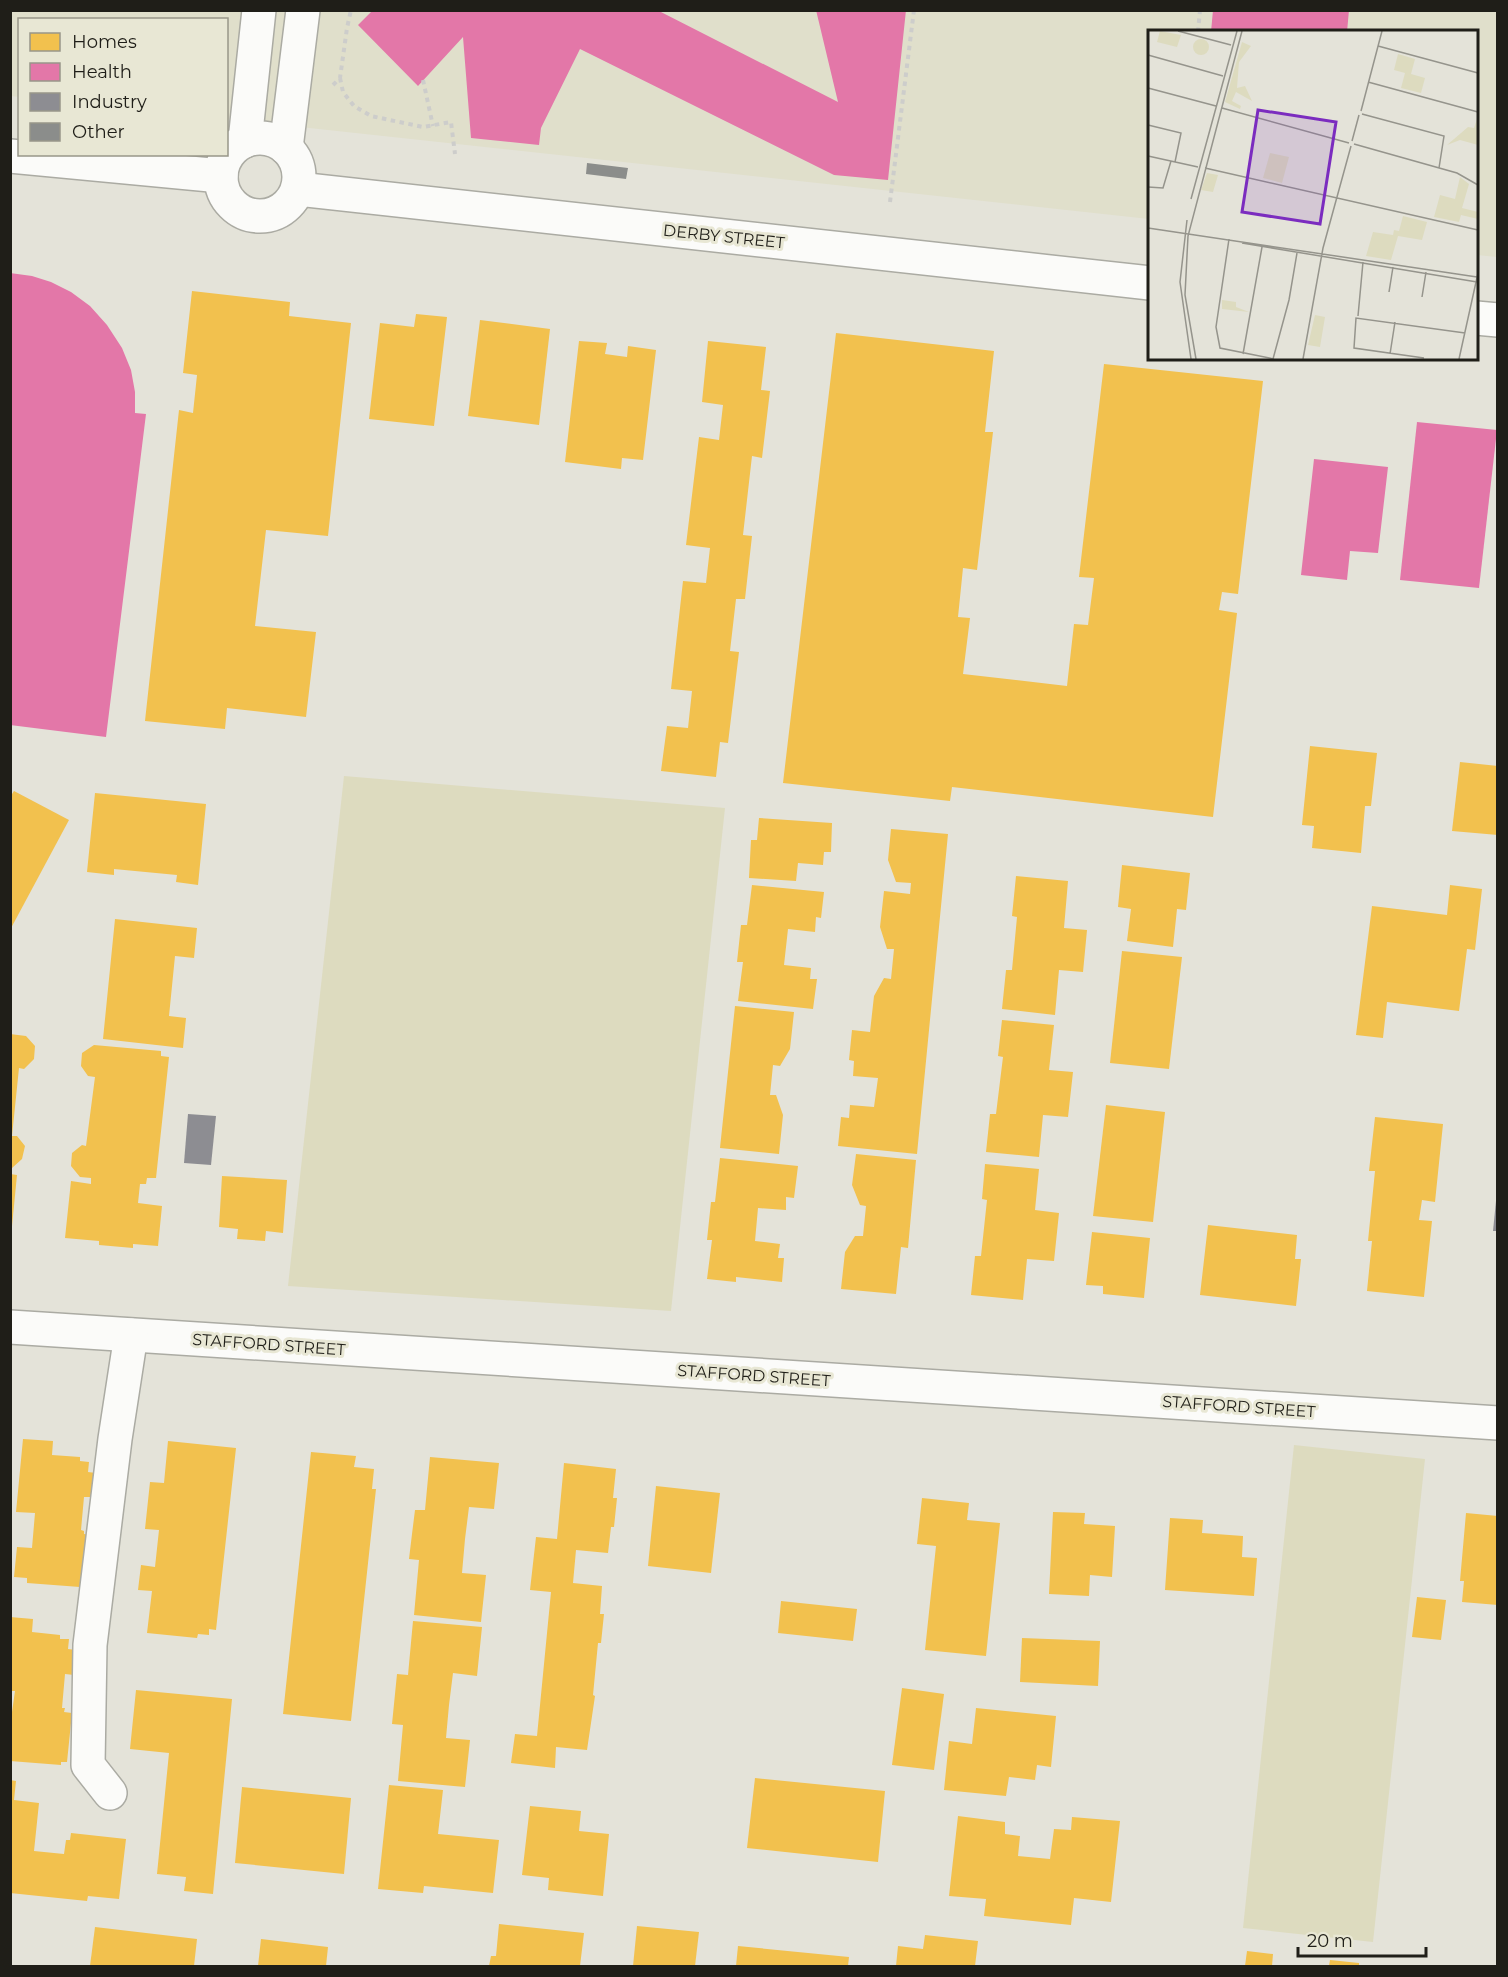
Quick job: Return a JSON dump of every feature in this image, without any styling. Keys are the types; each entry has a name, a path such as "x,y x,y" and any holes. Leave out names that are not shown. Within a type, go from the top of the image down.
{"street":[{"path":"245,141 259,10"},
{"path":"286,148 303,10"},
{"path":"228,155 235,147 256,138 267,138 280,142 297,162 300,176 298,189 292,200 284,209 272,215 260,217 237,208 228,200 223,188 221,176 228,156"},
{"path":"10,156 221,176"},
{"name":"DERBY STREET","path":"298,189 1148,283"},
{"path":"1478,318 1497,320"},
{"name":"STAFFORD STREET","path":"10,1327 1497,1423"},
{"path":"110,1793 88,1765 90,1644 115,1439 131,1335"}],"path":[{"path":"351,10 340,78 343,92 354,106 371,116 423,128 451,122 455,154"},
{"path":"890,202 914,10"},
{"path":"1198,30 1200,10"},
{"path":"328,90 340,78"},
{"path":"423,80 433,126"}],"shaded area":[{"path":"11,11 1497,11 1497,257 1478,255 1478,30 1148,30 1148,219 228,119 228,18 18,18 18,97 11,96"},
{"path":"344,776 725,808 671,1311 288,1286"},
{"path":"1294,1445 1425,1459 1373,1942 1243,1928"}],"building: Homes":[{"path":"192,291 290,302 289,316 351,323 328,536 266,530 255,626 316,632 306,717 227,708 225,729 145,721 179,410 193,413 197,375 183,373"},
{"path":"416,314 447,317 434,426 369,419 380,323 414,327"},
{"path":"480,320 550,329 539,425 468,416"},
{"path":"836,333 994,351 985,432 993,432 977,570 963,568 958,617 970,618 963,674 1067,686 1074,624 1088,625 1094,578 1079,577 1104,364 1263,381 1238,594 1222,592 1219,610 1237,613 1213,817 952,787 950,801 783,783"},
{"path":"579,341 607,343 605,354 627,357 628,346 656,350 643,460 622,458 621,469 565,462"},
{"path":"708,341 766,347 761,390 770,391 762,458 752,456 743,535 752,536 745,599 736,599 730,651 739,652 728,743 720,742 716,777 661,771 667,726 688,728 692,691 671,689 683,581 706,583 710,548 686,545 699,437 719,440 723,405 702,402"},
{"path":"1310,746 1377,753 1371,806 1365,806 1361,853 1312,848 1314,826 1302,825"},
{"path":"1460,762 1498,766 1498,835 1452,831"},
{"path":"14,791 69,820 10,930 10,797"},
{"path":"95,793 206,804 198,885 176,882 177,875 114,869 114,875 87,872"},
{"path":"759,818 832,823 831,852 824,852 823,865 798,863 796,881 749,878 751,840 757,840"},
{"path":"891,829 948,834 917,1154 838,1146 841,1117 849,1118 850,1105 874,1107 878,1078 853,1076 854,1061 849,1060 852,1030 870,1032 874,996 884,978 891,979 894,949 887,949 880,927 884,891 910,894 911,883 896,882 888,860"},
{"path":"1122,865 1190,873 1186,910 1177,909 1173,947 1127,941 1131,909 1118,907"},
{"path":"1016,876 1068,881 1064,928 1087,930 1083,972 1059,970 1055,1015 1002,1009 1006,970 1012,970 1017,917 1012,916"},
{"path":"752,885 824,892 821,918 816,917 815,932 788,929 784,965 811,968 810,979 817,979 813,1009 738,1001 743,962 737,962 741,925 747,925"},
{"path":"1450,885 1482,889 1475,950 1467,949 1459,1011 1387,1002 1383,1038 1356,1035 1372,906 1447,915"},
{"path":"115,919 197,928 194,958 175,956 169,1016 186,1018 183,1048 103,1039"},
{"path":"1122,951 1182,957 1169,1069 1110,1063"},
{"path":"735,1006 794,1012 790,1049 780,1066 773,1065 770,1095 776,1095 783,1115 779,1154 720,1148"},
{"path":"1002,1020 1054,1025 1049,1070 1073,1072 1068,1117 1043,1115 1039,1157 986,1152 990,1114 996,1114 1003,1057 998,1056"},
{"path":"10,1034 26,1036 35,1046 34,1059 24,1069 19,1068 12,1136 17,1136 25,1146 22,1159 12,1168"},
{"path":"94,1045 161,1051 161,1056 169,1057 156,1178 147,1178 146,1184 140,1184 138,1203 162,1206 158,1246 133,1244 133,1248 99,1245 99,1241 65,1238 71,1181 91,1184 91,1178 80,1177 71,1166 72,1153 82,1145 86,1146 95,1077 88,1076 81,1066 82,1053"},
{"path":"1106,1105 1165,1112 1153,1222 1093,1216"},
{"path":"1375,1117 1443,1124 1435,1202 1422,1200 1419,1220 1432,1221 1424,1297 1367,1291 1372,1241 1368,1241 1375,1171 1369,1171"},
{"path":"856,1154 916,1160 908,1248 901,1247 896,1294 841,1289 845,1252 855,1236 863,1236 866,1206 860,1205 852,1185"},
{"path":"720,1158 798,1166 794,1198 786,1197 786,1210 758,1208 755,1241 780,1244 778,1258 784,1258 782,1282 736,1277 736,1282 707,1279 712,1240 707,1240 711,1202 715,1202"},
{"path":"985,1164 1039,1169 1035,1210 1059,1213 1054,1261 1027,1259 1023,1300 971,1295 975,1256 981,1256 987,1200 982,1199"},
{"path":"10,1174 17,1175 12,1226 10,1226"},
{"path":"222,1176 287,1180 283,1233 266,1231 265,1241 237,1239 238,1229 219,1227"},
{"path":"1208,1225 1297,1235 1295,1259 1301,1259 1296,1306 1200,1295"},
{"path":"1092,1232 1150,1238 1144,1298 1103,1294 1103,1286 1086,1285"},
{"path":"23,1439 53,1441 52,1455 80,1457 80,1461 89,1462 88,1472 96,1473 93,1497 84,1497 81,1530 84,1534 92,1535 88,1584 80,1584 80,1587 27,1583 27,1578 14,1577 17,1547 32,1548 35,1513 16,1512"},
{"path":"168,1441 236,1448 216,1630 209,1629 209,1635 198,1634 197,1638 147,1633 152,1591 138,1590 141,1565 155,1567 159,1530 145,1529 150,1482 164,1483"},
{"path":"311,1452 356,1456 354,1467 374,1469 372,1489 376,1489 351,1721 283,1714"},
{"path":"430,1457 499,1463 494,1509 469,1507 465,1539 462,1573 486,1575 481,1622 414,1615 419,1560 409,1559 415,1510 425,1510"},
{"path":"564,1463 616,1469 613,1498 617,1498 608,1553 576,1550 573,1583 602,1586 600,1614 604,1614 601,1643 598,1643 593,1695 595,1696 587,1750 556,1747 555,1768 511,1763 515,1734 537,1736 551,1592 530,1590 536,1537 557,1539"},
{"path":"656,1486 720,1493 711,1573 648,1566"},
{"path":"922,1498 969,1503 967,1520 1000,1523 986,1656 925,1650 936,1546 917,1544"},
{"path":"1053,1512 1085,1513 1084,1524 1115,1526 1112,1577 1090,1575 1089,1596 1049,1594"},
{"path":"1466,1513 1498,1516 1498,1605 1462,1602 1464,1581 1460,1581"},
{"path":"1170,1518 1203,1520 1202,1533 1243,1536 1242,1557 1257,1558 1254,1596 1165,1590"},
{"path":"1417,1597 1446,1600 1441,1640 1412,1637"},
{"path":"781,1601 857,1609 853,1641 778,1633"},
{"path":"10,1617 33,1619 32,1632 60,1635 60,1639 69,1639 68,1649 76,1650 74,1675 65,1674 62,1708 65,1708 64,1712 72,1713 67,1762 61,1762 61,1765 10,1761 10,1726 15,1691 10,1691"},
{"path":"413,1621 482,1627 477,1676 453,1673 449,1705 446,1738 470,1740 465,1787 398,1781 403,1725 392,1724 397,1674 408,1675"},
{"path":"1022,1638 1100,1641 1098,1686 1020,1682"},
{"path":"902,1688 944,1694 934,1770 892,1765"},
{"path":"136,1690 232,1699 213,1894 184,1891 186,1877 157,1874 169,1753 130,1749"},
{"path":"976,1708 1056,1716 1051,1767 1037,1765 1035,1780 1009,1777 1006,1796 944,1790 949,1741 972,1744"},
{"path":"755,1778 885,1791 878,1862 747,1848"},
{"path":"10,1780 16,1781 14,1800 39,1803 34,1851 64,1854 66,1840 70,1840 71,1833 126,1839 119,1899 88,1896 87,1901 10,1893"},
{"path":"389,1785 443,1790 438,1834 499,1840 493,1893 424,1886 423,1893 378,1889"},
{"path":"242,1787 351,1798 344,1874 235,1863"},
{"path":"530,1806 581,1811 579,1831 609,1834 603,1896 548,1890 549,1878 522,1875"},
{"path":"958,1816 1005,1822 1005,1834 1020,1836 1018,1856 1050,1859 1054,1829 1071,1830 1072,1817 1120,1821 1111,1902 1074,1898 1071,1925 984,1916 986,1899 949,1896"},
{"path":"499,1924 584,1933 580,1966 489,1966 491,1956 496,1956"},
{"path":"637,1926 699,1932 695,1966 633,1966"},
{"path":"95,1927 197,1939 194,1966 90,1966"},
{"path":"925,1935 978,1941 975,1966 896,1966 898,1946 923,1949"},
{"path":"261,1939 328,1947 326,1966 258,1966"},
{"path":"738,1946 849,1957 848,1966 736,1966"},
{"path":"1247,1951 1273,1954 1272,1966 1245,1966"},
{"path":"1330,1960 1359,1963 1359,1966 1329,1966"}],"building: Health":[{"path":"373,10 657,10 838,102 816,10 906,10 888,180 834,175 580,49 541,128 539,145 471,138 463,37 418,86 358,25"},
{"path":"1213,10 1349,10 1347,30 1211,30"},
{"path":"10,273 51,282 71,292 90,306 107,325 122,348 131,370 135,392 135,413 146,414 106,737 10,725"},
{"path":"1417,422 1497,430 1479,588 1400,580"},
{"path":"1314,459 1388,467 1378,553 1350,551 1347,580 1301,575"}],"building: Industry":[{"path":"188,1114 216,1116 211,1165 184,1163"},
{"path":"1496,1201 1498,1201 1498,1231 1493,1231"}],"building: Other":[{"path":"587,163 628,168 626,179 586,174"}]}
